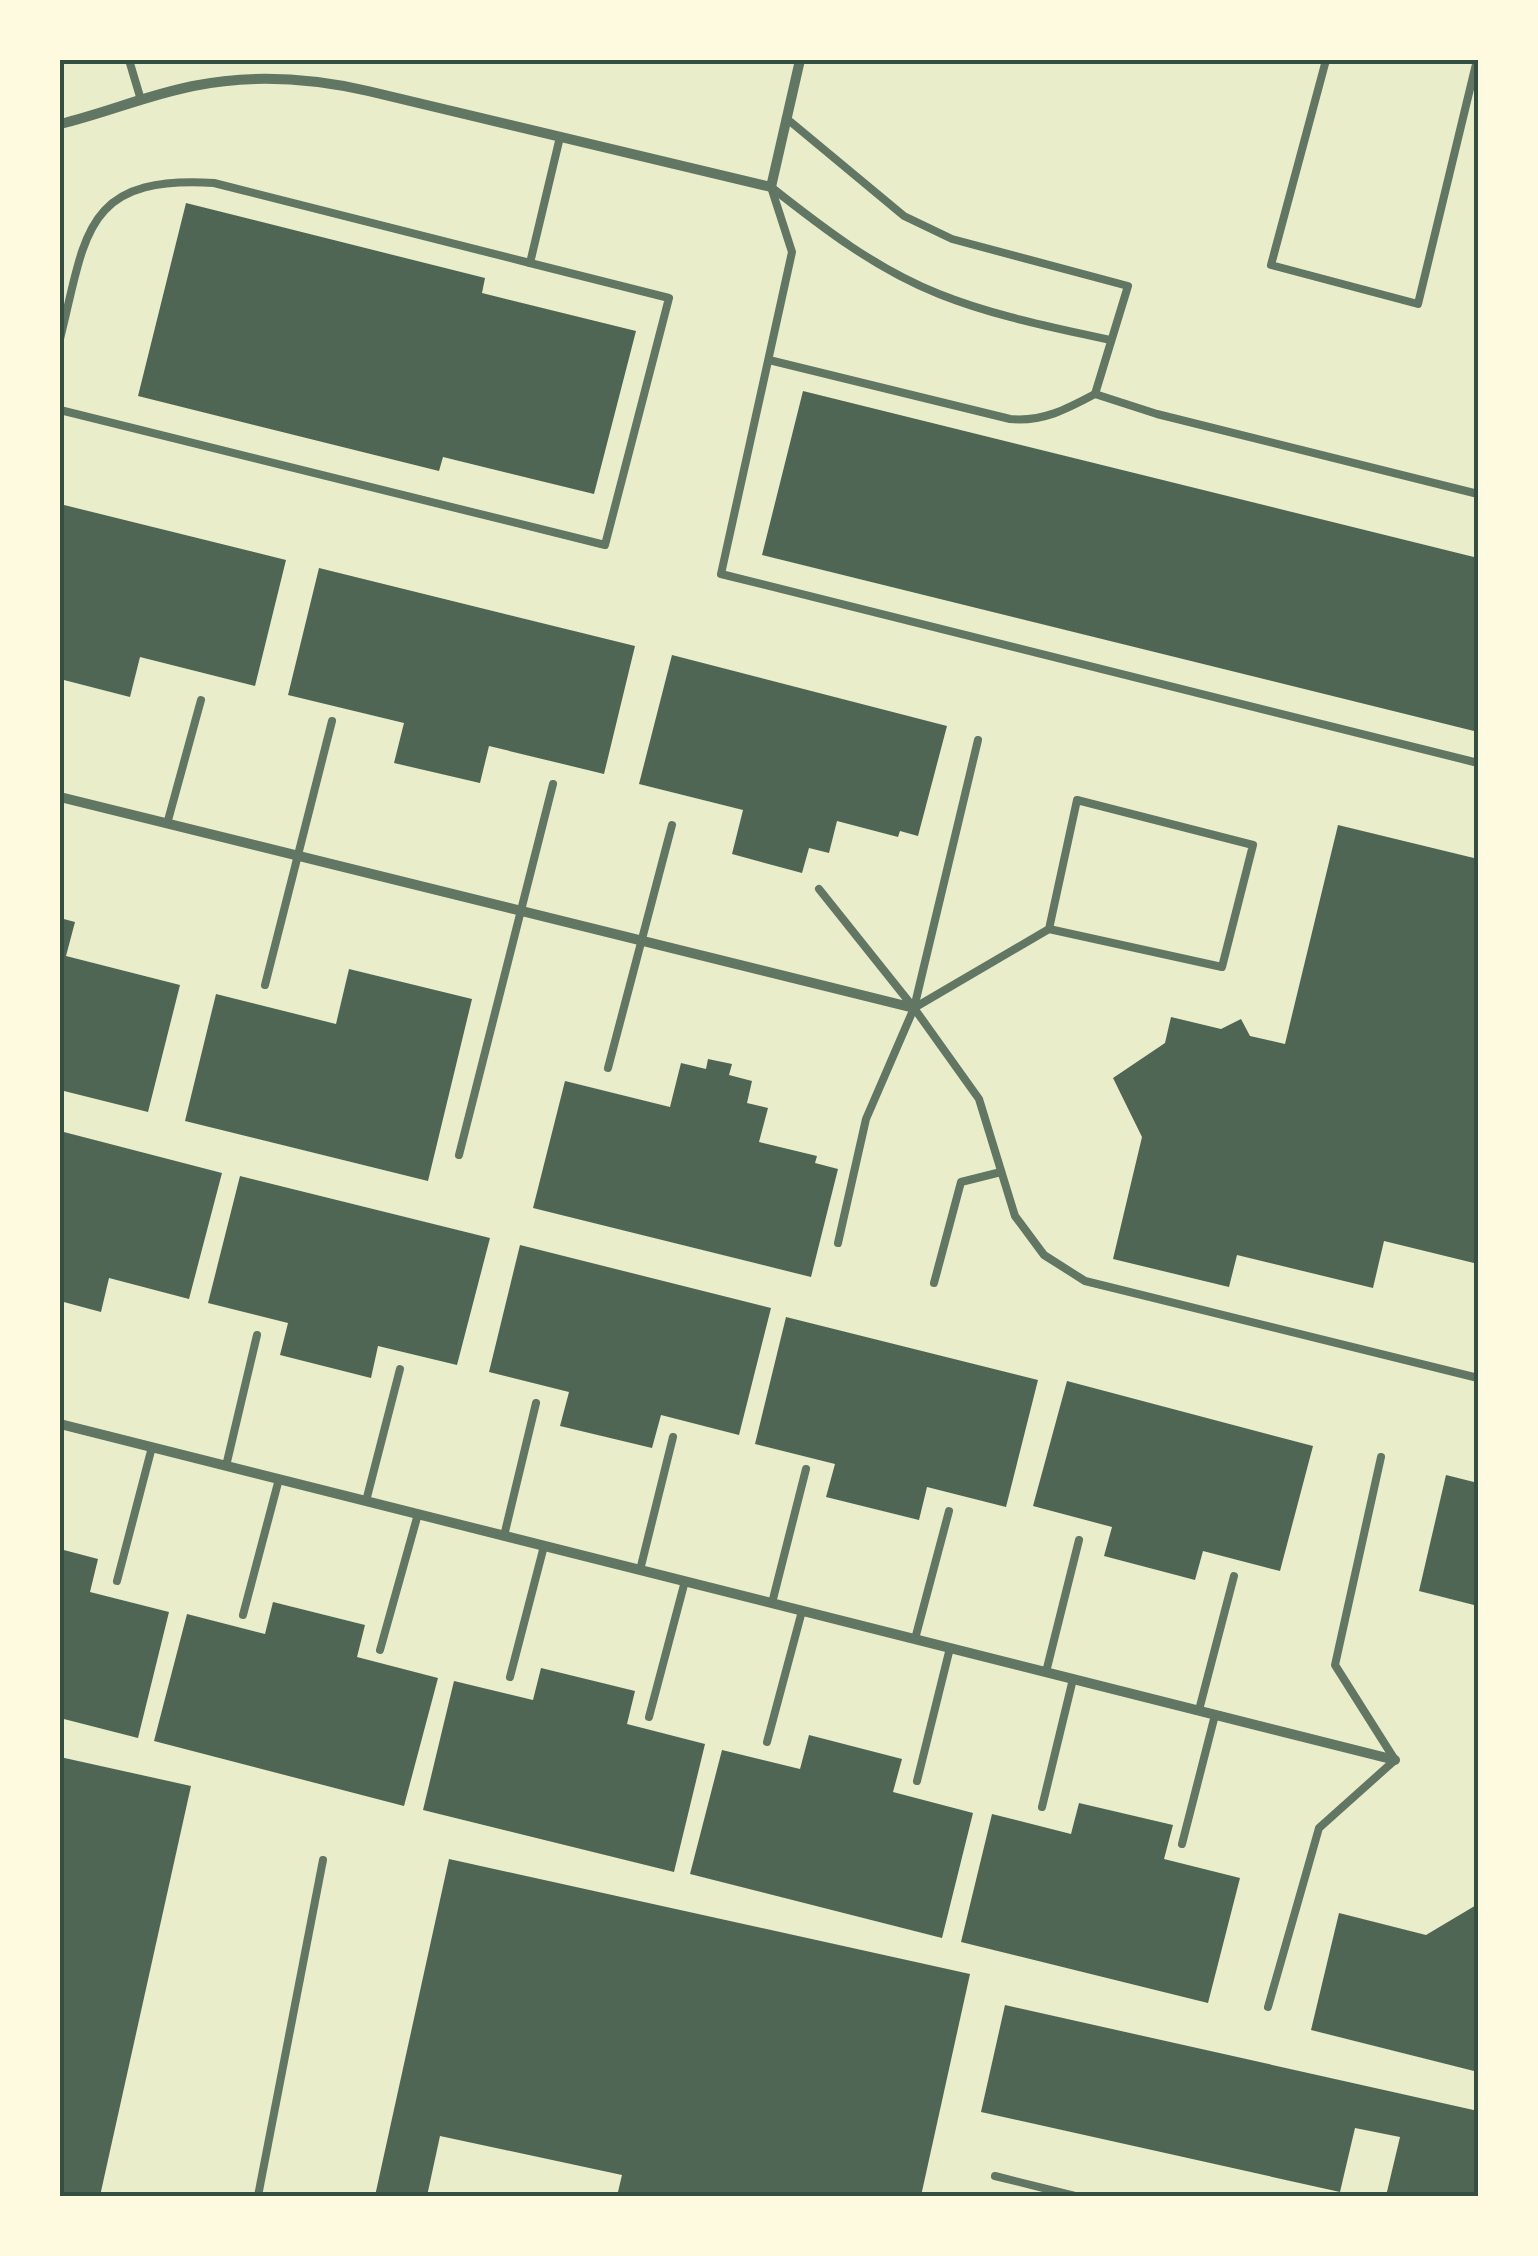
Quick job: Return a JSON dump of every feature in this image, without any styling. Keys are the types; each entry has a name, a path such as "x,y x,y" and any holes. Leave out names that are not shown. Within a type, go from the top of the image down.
{"street":[{"path":"60,124 190,86 227,80 308,80 770,187 800,60"},
{"path":"60,797 914,1008"},
{"path":"60,1424 1395,1760"}],"lane":[{"path":"129,60 142,100"},
{"path":"1326,60 1271,265 1418,304 1478,60"},
{"path":"769,360 1010,419 1040,419 1095,394 1128,286 952,239 921,226 786,118"},
{"path":"530,264 560,137"},
{"path":"60,340 84,242 94,220 112,202 147,186 182,181 214,183 669,298 605,545 60,410"},
{"path":"770,187 840,242 935,293 988,312 1110,340"},
{"path":"770,187 792,252 722,574 1478,762"},
{"path":"1095,394 1157,414 1478,494"},
{"path":"168,824 201,700"},
{"path":"265,985 332,721"},
{"path":"838,1243 866,1119 914,1008 978,740"},
{"path":"459,1155 553,784"},
{"path":"914,1008 1049,930 1222,967 1253,845 1076,800 1049,930"},
{"path":"608,1068 672,825"},
{"path":"819,890 914,1008 979,1099 1015,1216 1044,1255 1085,1281 1478,1378"},
{"path":"934,1283 960,1182 1001,1172"},
{"path":"226,1466 258,1335"},
{"path":"366,1500 400,1369"},
{"path":"504,1536 536,1403"},
{"path":"640,1570 672,1437"},
{"path":"116,1582 152,1447"},
{"path":"1268,2008 1320,1828 1395,1760 1334,1665 1381,1457"},
{"path":"772,1604 806,1470"},
{"path":"243,1615 279,1479"},
{"path":"915,1639 949,1512"},
{"path":"380,1650 418,1514"},
{"path":"1046,1672 1080,1540"},
{"path":"510,1677 544,1546"},
{"path":"1199,1710 1234,1576"},
{"path":"649,1717 685,1581"},
{"path":"766,1742 802,1611"},
{"path":"918,1781 950,1648"},
{"path":"1042,1807 1074,1679"},
{"path":"1182,1844 1215,1714"},
{"path":"258,2196 323,1860"},
{"path":"995,2176 1075,2196"}],"building":[{"path":"186,203 485,278 482,293 636,331 594,494 443,457 439,471 138,396"},
{"path":"803,391 1478,558 1478,732 762,555"},
{"path":"60,504 286,560 255,686 140,657 130,697 60,679"},
{"path":"319,568 635,646 604,774 489,746 480,783 394,763 404,723 288,695"},
{"path":"672,655 947,726 918,836 900,831 898,837 837,821 829,853 809,848 802,873 732,854 743,810 639,784"},
{"path":"1338,825 1478,859 1478,1264 1384,1241 1373,1288 1237,1255 1229,1287 1113,1259 1142,1137 1113,1078 1165,1043 1171,1017 1221,1029 1241,1019 1250,1036 1285,1044"},
{"path":"60,918 75,922 66,956 180,985 148,1112 60,1090"},
{"path":"349,969 472,999 428,1181 185,1121 216,994 336,1024"},
{"path":"708,1059 732,1064 729,1075 752,1081 747,1103 768,1108 759,1142 817,1156 815,1163 838,1169 811,1277 533,1208 565,1081 670,1107 681,1063 706,1069"},
{"path":"60,1131 222,1173 189,1299 109,1278 101,1312 60,1301"},
{"path":"240,1176 490,1238 457,1365 378,1346 371,1378 280,1355 288,1323 208,1303"},
{"path":"520,1245 771,1308 739,1435 661,1415 652,1448 560,1426 569,1392 489,1372"},
{"path":"786,1317 1038,1380 1006,1507 927,1487 919,1520 826,1497 835,1464 755,1444"},
{"path":"1067,1381 1313,1446 1280,1571 1203,1551 1195,1580 1104,1556 1112,1527 1033,1506"},
{"path":"1446,1475 1478,1483 1478,1606 1419,1591"},
{"path":"60,1549 98,1559 90,1592 169,1612 138,1738 60,1718"},
{"path":"273,1602 365,1625 357,1657 438,1678 404,1806 154,1741 187,1614 265,1634"},
{"path":"541,1668 635,1691 627,1724 705,1744 674,1872 423,1810 454,1681 533,1700"},
{"path":"809,1735 902,1759 893,1792 973,1813 942,1938 690,1874 722,1750 800,1769"},
{"path":"60,1757 191,1786 100,2196 60,2196"},
{"path":"1079,1803 1173,1825 1164,1859 1240,1878 1208,2003 961,1942 992,1814 1071,1834"},
{"path":"449,1859 970,1974 921,2196 617,2196 622,2175 440,2136 427,2196 375,2196"},
{"path":"1478,1904 1478,2072 1311,2030 1339,1913 1426,1935"},
{"path":"1005,2005 1478,2111 1478,2196 1386,2196 1400,2137 1355,2128 1340,2192 981,2112"}]}
